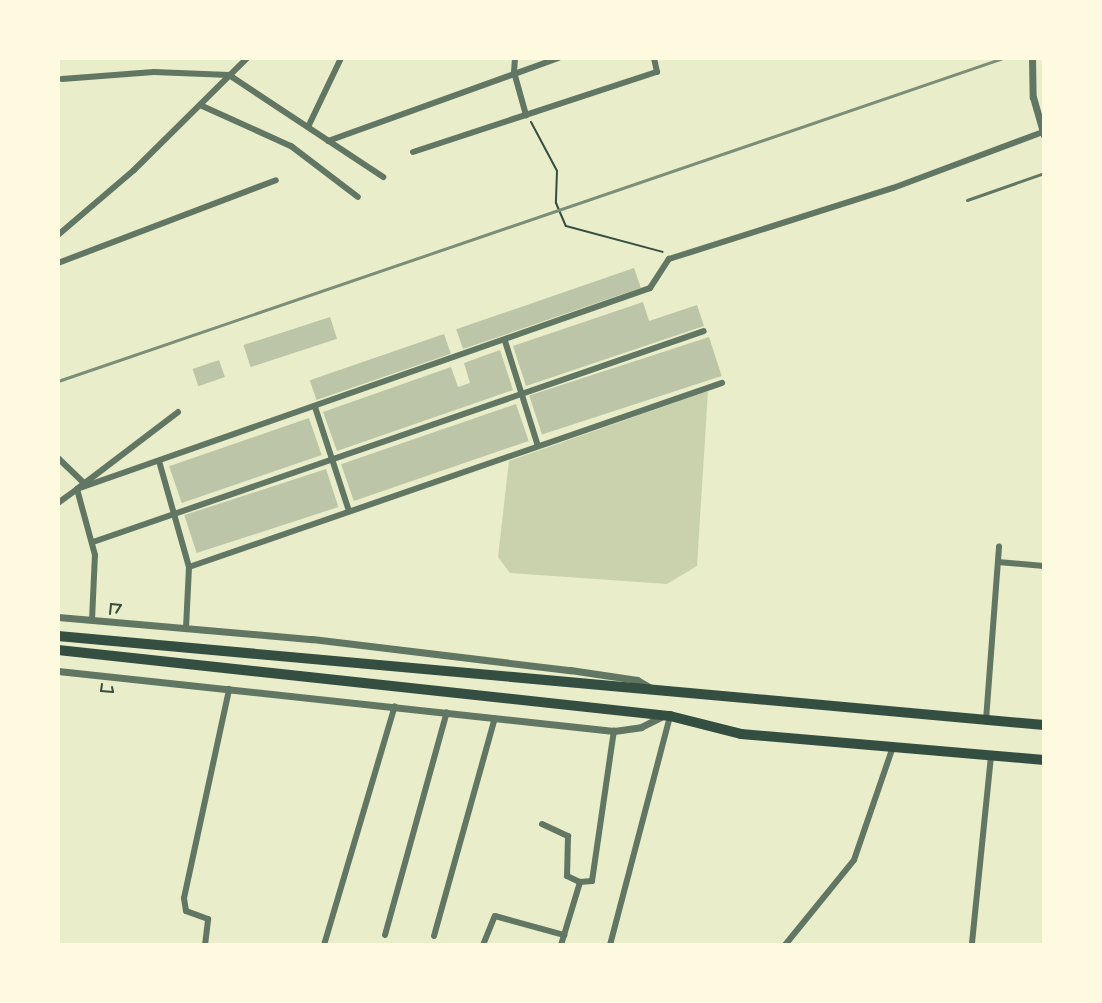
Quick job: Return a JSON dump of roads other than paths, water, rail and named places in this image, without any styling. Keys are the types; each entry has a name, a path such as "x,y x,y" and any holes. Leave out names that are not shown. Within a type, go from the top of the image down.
{"highway":[{"path":"58,636 1044,725"},
{"path":"58,650 666,716 741,734 1044,760"}],"street":[{"path":"58,235 247,58"},
{"path":"308,127 341,58"},
{"path":"515,58 514,72 526,115"},
{"path":"328,141 559,58"},
{"path":"413,152 657,72 654,58"},
{"path":"86,484 505,341 650,288 669,259 893,188 1044,134 1033,97 1032,58"},
{"path":"62,79 154,72 229,75 383,177"},
{"path":"200,105 291,146 358,197"},
{"path":"58,263 276,180"},
{"path":"93,542 704,331"},
{"path":"505,341 538,446"},
{"path":"189,567 722,383"},
{"path":"315,407 349,511"},
{"path":"58,503 178,412"},
{"path":"58,458 86,484"},
{"path":"159,461 189,567 186,628"},
{"path":"77,489 93,542 92,620"},
{"path":"986,720 999,546"},
{"path":"998,562 1044,566"},
{"path":"58,617 570,670 637,680 655,692"},
{"path":"58,671 614,731 641,727 666,716"},
{"path":"205,945 208,919 186,911 184,898 229,689"},
{"path":"324,945 395,706"},
{"path":"385,935 447,712"},
{"path":"610,945 666,716"},
{"path":"434,936 495,718"},
{"path":"542,824 568,836 567,876 580,882 592,881 614,731"},
{"path":"785,945 800,920 854,860 893,747"},
{"path":"972,943 991,756"},
{"path":"561,945 580,882"},
{"path":"483,945 495,916 564,935"}],"lane":[{"path":"967,200 1044,173"}],"railway":[{"path":"58,381 1003,58"}]}
